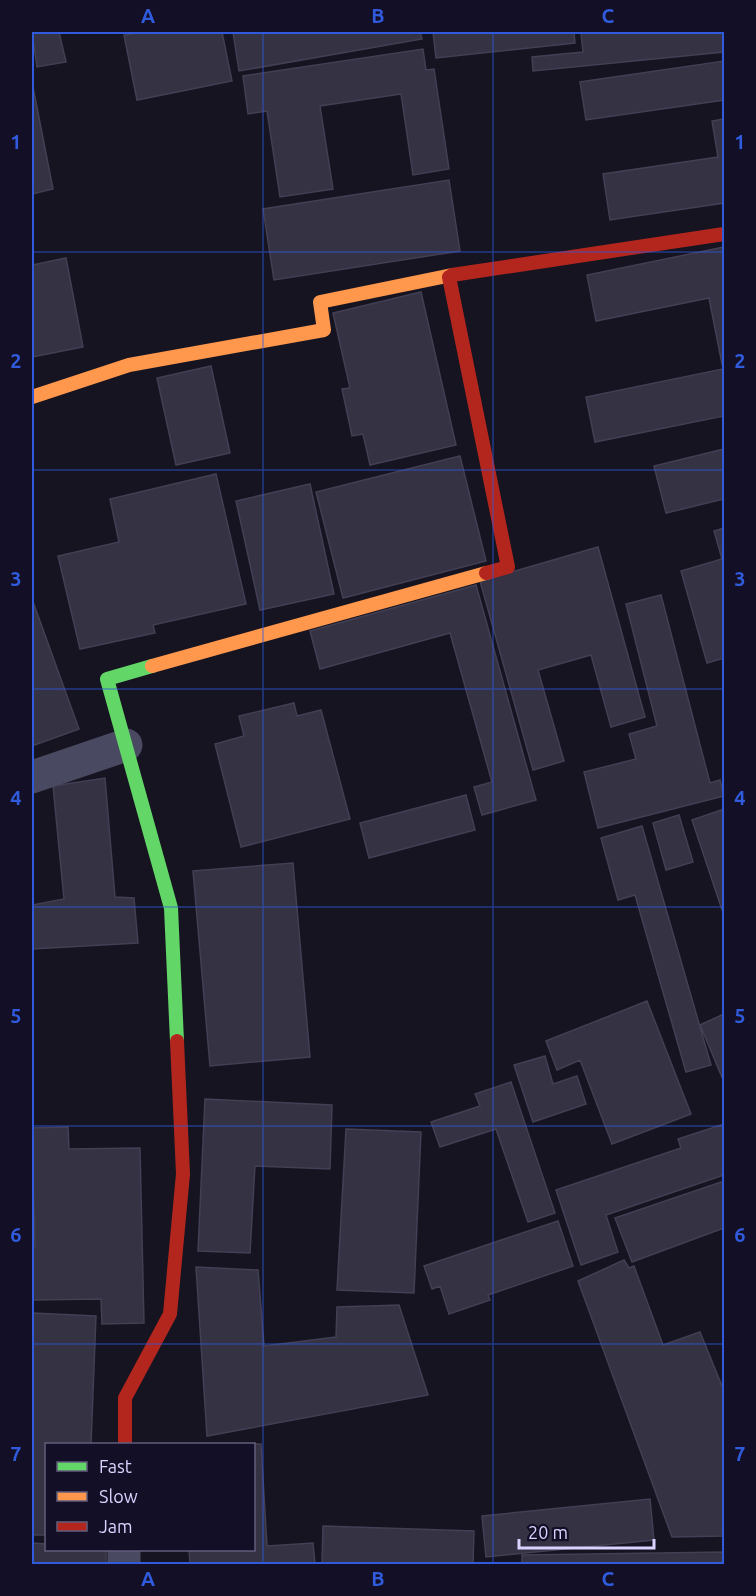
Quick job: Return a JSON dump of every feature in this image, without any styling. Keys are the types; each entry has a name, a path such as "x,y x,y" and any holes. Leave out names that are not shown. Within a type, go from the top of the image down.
{"street":[{"path":"32,397 129,365 324,330 320,302 448,277 724,234"},
{"path":"124,1443 125,1398 170,1314 183,1174 171,908 107,679 508,567 448,277"},
{"path":"32,777 126,745"}],"building":[{"path":"32,32 59,32 66,62 37,67"},
{"path":"144,32 222,32 232,81 137,100 124,35"},
{"path":"233,32 420,32 422,39 239,71"},
{"path":"433,32 574,32 575,43 436,58"},
{"path":"724,32 724,52 533,71 532,57 583,52 581,33"},
{"path":"423,49 426,70 434,69 449,169 413,175 401,94 320,106 333,189 280,197 267,111 248,114 243,76"},
{"path":"724,61 724,100 586,120 580,82"},
{"path":"32,82 53,189 32,194"},
{"path":"724,119 724,203 610,220 603,174 718,157 712,121"},
{"path":"449,180 460,251 274,280 263,209"},
{"path":"724,247 724,416 595,442 586,397 723,369 709,298 596,321 587,275"},
{"path":"66,258 83,347 32,357 32,265"},
{"path":"421,292 456,445 370,465 363,434 352,436 342,389 350,388 333,313"},
{"path":"211,366 230,453 176,465 157,378"},
{"path":"724,449 724,499 666,513 654,466"},
{"path":"460,456 486,561 343,598 316,492"},
{"path":"216,474 246,604 153,625 155,633 80,649 58,556 119,542 110,499"},
{"path":"310,484 334,594 260,610 236,501"},
{"path":"724,528 724,658 707,663 681,571 722,559 714,531"},
{"path":"598,547 645,717 611,727 591,655 538,670 564,761 533,770 480,581"},
{"path":"476,585 536,800 482,815 474,787 492,782 450,633 320,669 310,631"},
{"path":"661,595 710,783 720,780 724,796 598,828 584,772 636,759 629,734 657,726 626,604"},
{"path":"32,599 79,729 32,746"},
{"path":"294,703 297,716 321,710 350,819 241,847 215,744 244,736 239,716"},
{"path":"105,778 115,897 134,898 138,943 32,949 32,905 64,899 53,786"},
{"path":"466,795 475,830 369,858 360,823"},
{"path":"724,809 724,909 722,910 692,820"},
{"path":"679,815 693,862 666,870 653,823"},
{"path":"642,826 711,1065 686,1072 635,895 618,900 601,838"},
{"path":"293,863 310,1057 210,1066 193,871"},
{"path":"647,1001 691,1114 612,1144 580,1060 557,1070 546,1041"},
{"path":"724,1014 724,1082 700,1025"},
{"path":"545,1056 553,1084 577,1076 586,1104 533,1122 514,1065"},
{"path":"511,1082 555,1213 528,1222 496,1129 440,1147 431,1122 480,1106 475,1094"},
{"path":"205,1099 332,1105 330,1169 255,1166 250,1253 198,1251"},
{"path":"724,1124 724,1175 606,1215 618,1252 581,1265 556,1190 681,1148 678,1139"},
{"path":"68,1127 69,1149 140,1148 144,1323 102,1324 101,1299 32,1300 32,1247 35,1247 32,1128"},
{"path":"346,1129 421,1132 414,1293 337,1290"},
{"path":"724,1181 724,1228 632,1262 615,1218"},
{"path":"558,1221 573,1266 488,1295 490,1300 449,1314 440,1286 432,1289 424,1266"},
{"path":"624,1260 629,1268 634,1266 663,1345 700,1332 724,1391 724,1536 672,1537 578,1281"},
{"path":"196,1267 258,1270 264,1346 336,1337 337,1307 399,1305 428,1395 207,1436"},
{"path":"32,1313 96,1316 91,1443 45,1443 45,1535 32,1535"},
{"path":"255,1444 261,1444 267,1546 313,1543 315,1564 190,1564 189,1551 255,1551"},
{"path":"650,1499 654,1540 486,1557 482,1516"},
{"path":"323,1526 474,1531 473,1564 322,1564"},
{"path":"32,1543 45,1544 45,1551 106,1551 106,1564 32,1564"},
{"path":"724,1552 724,1564 522,1564 522,1555"}],"traffic: fast":[{"path":"152,666 107,679 171,908 177,1041"}],"traffic: slow":[{"path":"32,397 129,365 324,330 320,302 452,275"},
{"path":"152,666 486,573"}],"traffic: jam":[{"path":"452,275 724,234"},
{"path":"449,277 508,567 486,573"},
{"path":"125,1443 125,1398 170,1314 183,1174 177,1041"}]}
